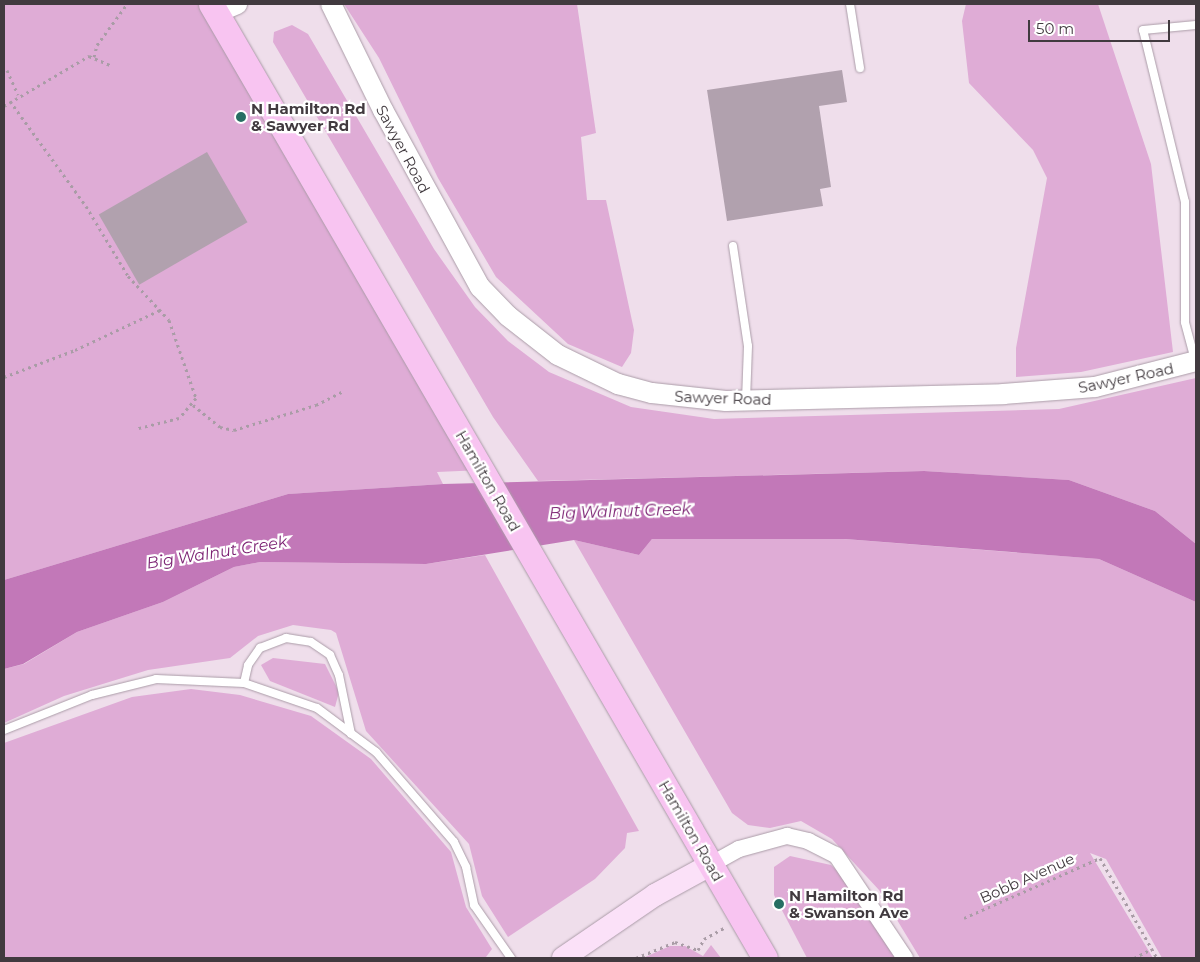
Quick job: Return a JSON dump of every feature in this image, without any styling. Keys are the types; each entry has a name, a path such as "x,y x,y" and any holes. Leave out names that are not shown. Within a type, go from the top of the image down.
{"main road":[{"name":"Hamilton Road","path":"221,7 456,426 765,958"},
{"path":"564,958 655,895 710,865"}],"street":[{"name":"Sawyer Road","path":"331,4 457,250 480,287 508,316 558,355 618,384 689,400 746,401 1060,391 1132,380 1196,361"},
{"path":"710,865 739,849 787,836 808,841 836,855 905,958"}],"lane":[{"path":"850,4 860,68"},
{"path":"1196,25 1143,30 1185,202 1185,322 1196,361"},
{"path":"733,246 748,346 746,401"},
{"path":"244,683 248,665 260,648 286,638 311,642 330,655 340,675 351,734"},
{"path":"4,730 92,695 156,679 244,683 316,708 376,752 454,842 466,867 474,906 511,958"}],"path":[{"path":"94,58 97,45 127,4"},
{"path":"4,106 78,60 94,58 112,66"},
{"path":"6,70 18,96"},
{"path":"10,101 86,206 128,276 162,309 195,389 193,405 170,422 135,429"},
{"path":"4,377 75,350 162,309"},
{"path":"193,405 220,427 234,430 316,405 343,391"},
{"name":"Bobb Avenue","path":"964,918 1100,858 1152,949"},
{"path":"636,958 669,943 698,950 704,939 742,917"},
{"path":"1134,958 1152,949 1157,958"}],"shaded area":[{"path":"4,4 211,4 482,470 437,472 443,484 288,494 4,580"},
{"path":"344,4 577,4 596,133 581,137 587,200 606,200 634,330 631,353 622,367 568,344 496,277 438,178 379,58"},
{"path":"966,4 1098,4 1151,164 1173,352 1081,372 1016,377 1016,348 1047,178 1033,150 969,83 962,21"},
{"path":"292,25 308,34 434,249 475,307 508,341 549,372 631,407 714,419 1059,409 1196,378 1196,544 1155,511 1069,480 924,471 538,481 493,417 273,42 274,32"},
{"path":"652,539 844,539 1099,559 1196,602 1196,958 1162,958 1106,859 1090,853 1153,958 920,958 879,890 832,839 801,821 770,828 748,825 732,813 574,540 639,555"},
{"path":"485,555 639,831 627,833 625,848 595,879 508,937 482,896 469,844 366,731 336,633 331,630 293,625 258,636 230,658 148,670 64,696 4,723 4,669 24,664 77,632 163,602 234,567 260,562 426,564"},
{"path":"273,658 325,664 339,692 335,707 270,681 261,665"},
{"path":"191,689 240,695 311,716 371,759 451,852 466,907 492,949 486,957 4,958 4,743 132,697"},
{"path":"790,856 831,865 846,879 896,958 807,958 774,895 774,867"},
{"path":"711,945 721,958 643,958 670,946 685,946 703,956"}],"water":[{"name":"Big Walnut Creek","path":"924,471 1069,480 1155,511 1196,544 1196,602 1099,559 845,539 652,539 639,555 574,540 426,564 260,562 234,567 163,602 77,632 23,664 4,669 4,580 288,494 443,484"}],"building":[{"path":"842,70 847,102 819,106 831,187 820,189 823,206 727,221 707,90"},
{"path":"207,152 248,222 139,285 99,214"}],"place":[{"name":"N Hamilton Rd & Sawyer Rd","path":"241,117"},
{"name":"N Hamilton Rd & Swanson Ave","path":"779,904"}]}
